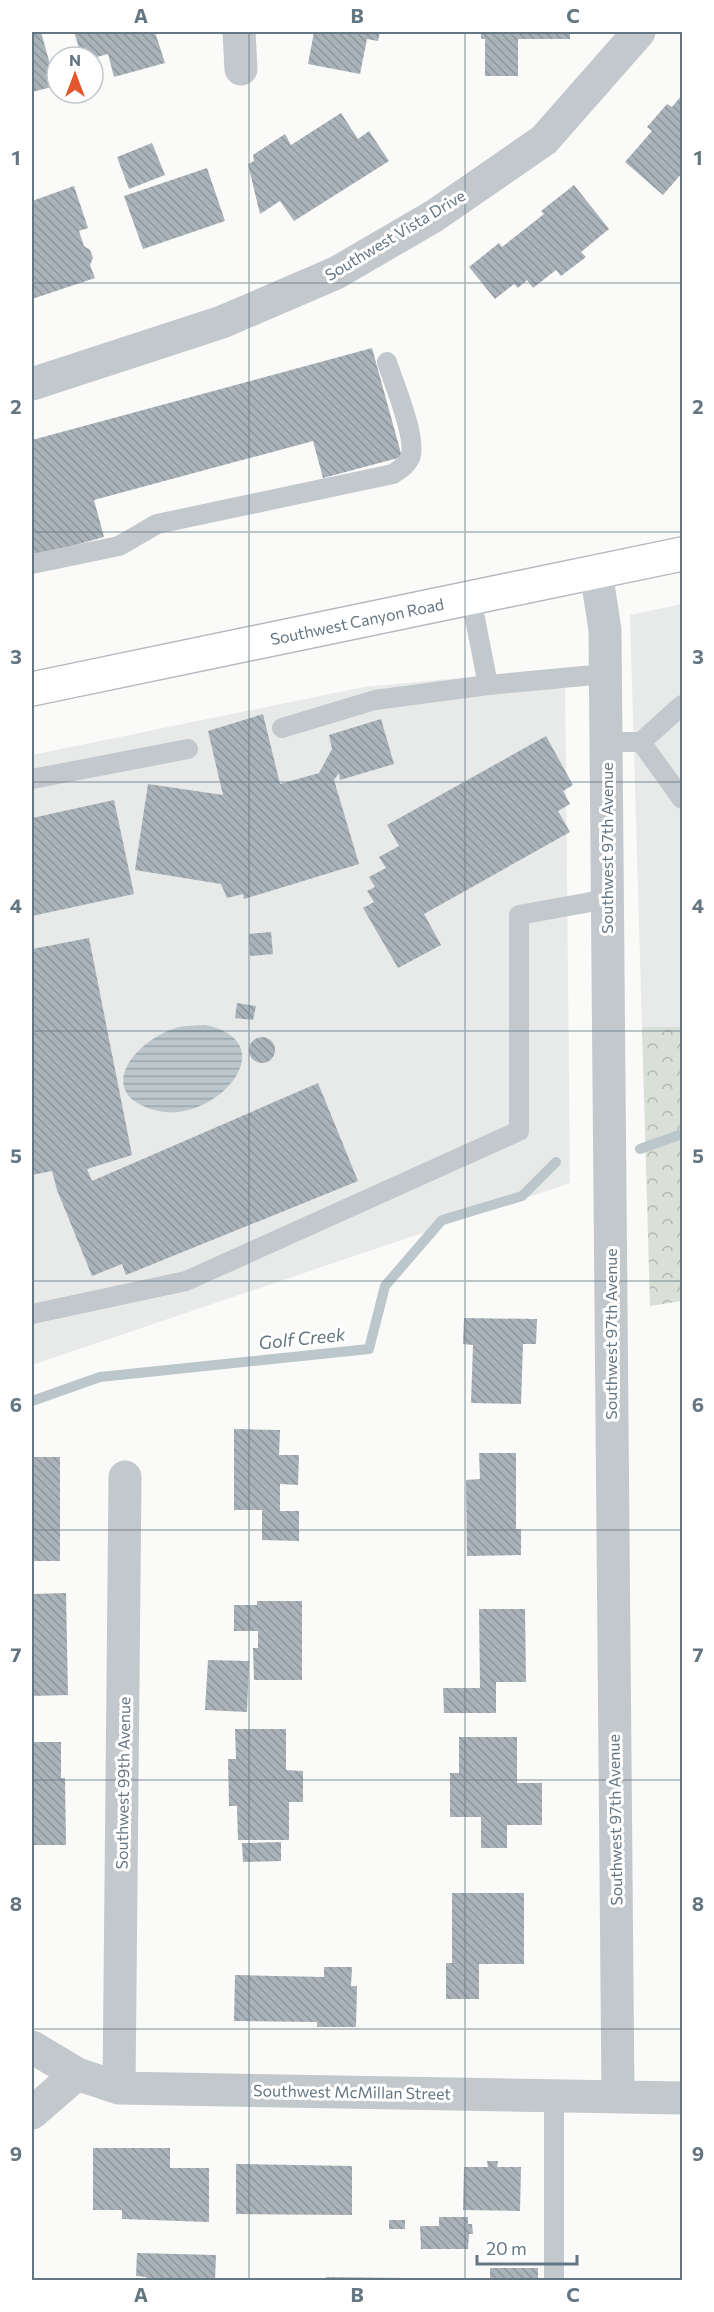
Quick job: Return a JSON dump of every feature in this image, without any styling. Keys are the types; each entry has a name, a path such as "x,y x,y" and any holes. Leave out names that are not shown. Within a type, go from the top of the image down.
{"main road":[{"name":"Southwest Canyon Road","path":"32,689 682,554"}],"street":[{"path":"239,32 241,69"},
{"name":"Southwest Vista Drive","path":"32,384 222,321 336,273 434,216 544,140 639,32"},
{"name":"Southwest 97th Avenue","path":"596,571 604,618 606,742 618,2097"},
{"name":"Southwest 99th Avenue","path":"119,2088 125,1477"},
{"name":"Southwest McMillan Street","path":"32,2047 77,2074 119,2088 682,2098"},
{"path":"32,2113 77,2074"}],"lane":[{"path":"32,564 119,546 157,524 393,474 405,465 411,455 409,432 387,362"},
{"path":"471,598 488,685"},
{"path":"282,728 375,700 488,685 605,674"},
{"path":"606,742 641,742 682,705"},
{"path":"641,742 682,799"},
{"path":"32,779 188,749"},
{"path":"32,1314 186,1281 519,1131 519,915 607,899"},
{"path":"554,2096 554,2280"}],"shaded area":[{"path":"682,604 682,1027 642,1027 630,615"},
{"path":"565,668 570,1183 32,1365 32,755 364,687"},
{"path":"205,1025 229,1034 240,1047 241,1063 234,1079 220,1094 201,1105 180,1112 158,1111 139,1104 127,1094 123,1082 125,1070 132,1058 144,1046 157,1036 173,1029"}],"green space":[{"path":"642,1027 682,1027 682,1301 650,1306"}],"building":[{"path":"32,32 41,32 45,46 45,89 32,92"},
{"path":"74,32 155,32 165,63 114,77 108,54 105,55 105,45 78,45"},
{"path":"314,32 380,32 378,41 367,39 360,74 308,64"},
{"path":"481,32 570,32 570,39 518,39 518,76 485,76 485,39 481,39"},
{"path":"682,95 682,173 663,195 625,162 652,131 647,127 667,104 672,107"},
{"path":"341,113 358,139 369,131 389,161 294,221 280,201 260,214 248,164 254,161 253,155 285,134 291,145"},
{"path":"152,143 165,175 129,189 117,157"},
{"path":"207,168 225,221 143,249 124,196"},
{"path":"574,185 609,229 581,252 586,257 561,276 556,270 533,288 527,280 518,288 514,284 495,299 469,267 499,243 502,247 544,214 541,211"},
{"path":"74,186 88,228 79,231 84,246 90,250 93,258 90,265 95,278 32,299 32,201"},
{"path":"372,348 402,457 323,478 313,441 94,500 104,537 32,557 32,440"},
{"path":"263,714 280,784 319,773 332,749 329,735 381,719 394,764 340,780 339,773 334,780 359,864 244,899 243,894 227,898 221,884 135,870 148,784 223,795 208,731"},
{"path":"546,736 573,785 563,791 570,804 558,811 570,832 424,914 441,945 398,968 363,908 374,902 367,891 375,887 369,877 386,868 379,857 399,846 387,825"},
{"path":"114,800 134,894 32,916 32,818"},
{"path":"271,932 273,954 250,956 249,934"},
{"path":"89,938 132,1155 87,1169 92,1181 318,1083 358,1181 126,1275 122,1264 92,1276 57,1190 52,1171 32,1175 32,949"},
{"path":"237,1003 256,1006 253,1020 235,1018"},
{"path":"262,1037 271,1041 275,1050 271,1059 262,1063 253,1059 249,1050 253,1041"},
{"path":"464,1318 537,1319 536,1344 523,1344 521,1404 471,1403 473,1345 463,1344"},
{"path":"234,1429 280,1430 279,1455 299,1455 298,1485 280,1484 280,1511 299,1511 299,1541 262,1540 262,1510 234,1510"},
{"path":"479,1453 516,1453 516,1529 521,1529 521,1555 467,1556 466,1480 480,1479"},
{"path":"32,1457 60,1457 60,1561 32,1561"},
{"path":"66,1593 68,1695 32,1696 32,1594"},
{"path":"257,1601 302,1601 302,1680 254,1680 253,1648 258,1648 258,1631 234,1631 234,1605 257,1605"},
{"path":"479,1609 525,1609 526,1682 496,1682 496,1713 444,1713 443,1688 480,1688"},
{"path":"208,1660 249,1661 247,1712 205,1710"},
{"path":"235,1729 286,1729 286,1770 303,1771 303,1802 289,1802 289,1840 238,1840 237,1806 229,1806 228,1759 236,1759"},
{"path":"459,1737 517,1737 517,1783 542,1783 542,1825 507,1825 507,1848 481,1848 481,1817 450,1817 450,1773 459,1773"},
{"path":"32,1742 61,1742 61,1778 65,1778 66,1845 32,1845"},
{"path":"281,1842 281,1861 243,1862 242,1843"},
{"path":"452,1893 524,1893 524,1964 479,1964 479,1999 446,1999 446,1963 452,1963"},
{"path":"324,1967 352,1967 351,1986 357,1986 356,2027 317,2027 317,2022 234,2021 235,1975 324,1977"},
{"path":"93,2148 170,2148 170,2168 209,2168 209,2222 122,2219 122,2210 93,2210"},
{"path":"487,2161 498,2161 497,2167 521,2167 520,2211 463,2210 464,2167 488,2167"},
{"path":"236,2164 352,2166 352,2215 236,2214"},
{"path":"439,2217 468,2217 468,2224 472,2224 473,2234 469,2234 468,2249 421,2249 420,2226 439,2226"},
{"path":"389,2220 405,2220 405,2229 389,2229"},
{"path":"137,2253 216,2255 215,2280 146,2280 146,2277 136,2276"},
{"path":"490,2268 538,2268 538,2280 490,2280"},
{"path":"326,2277 406,2278 406,2280 325,2280"}],"waterway":[{"name":"Golf Creek","path":"640,1149 682,1134"},
{"name":"Golf Creek","path":"32,1401 100,1377 369,1349 385,1286 442,1220 522,1196 556,1162"}]}
